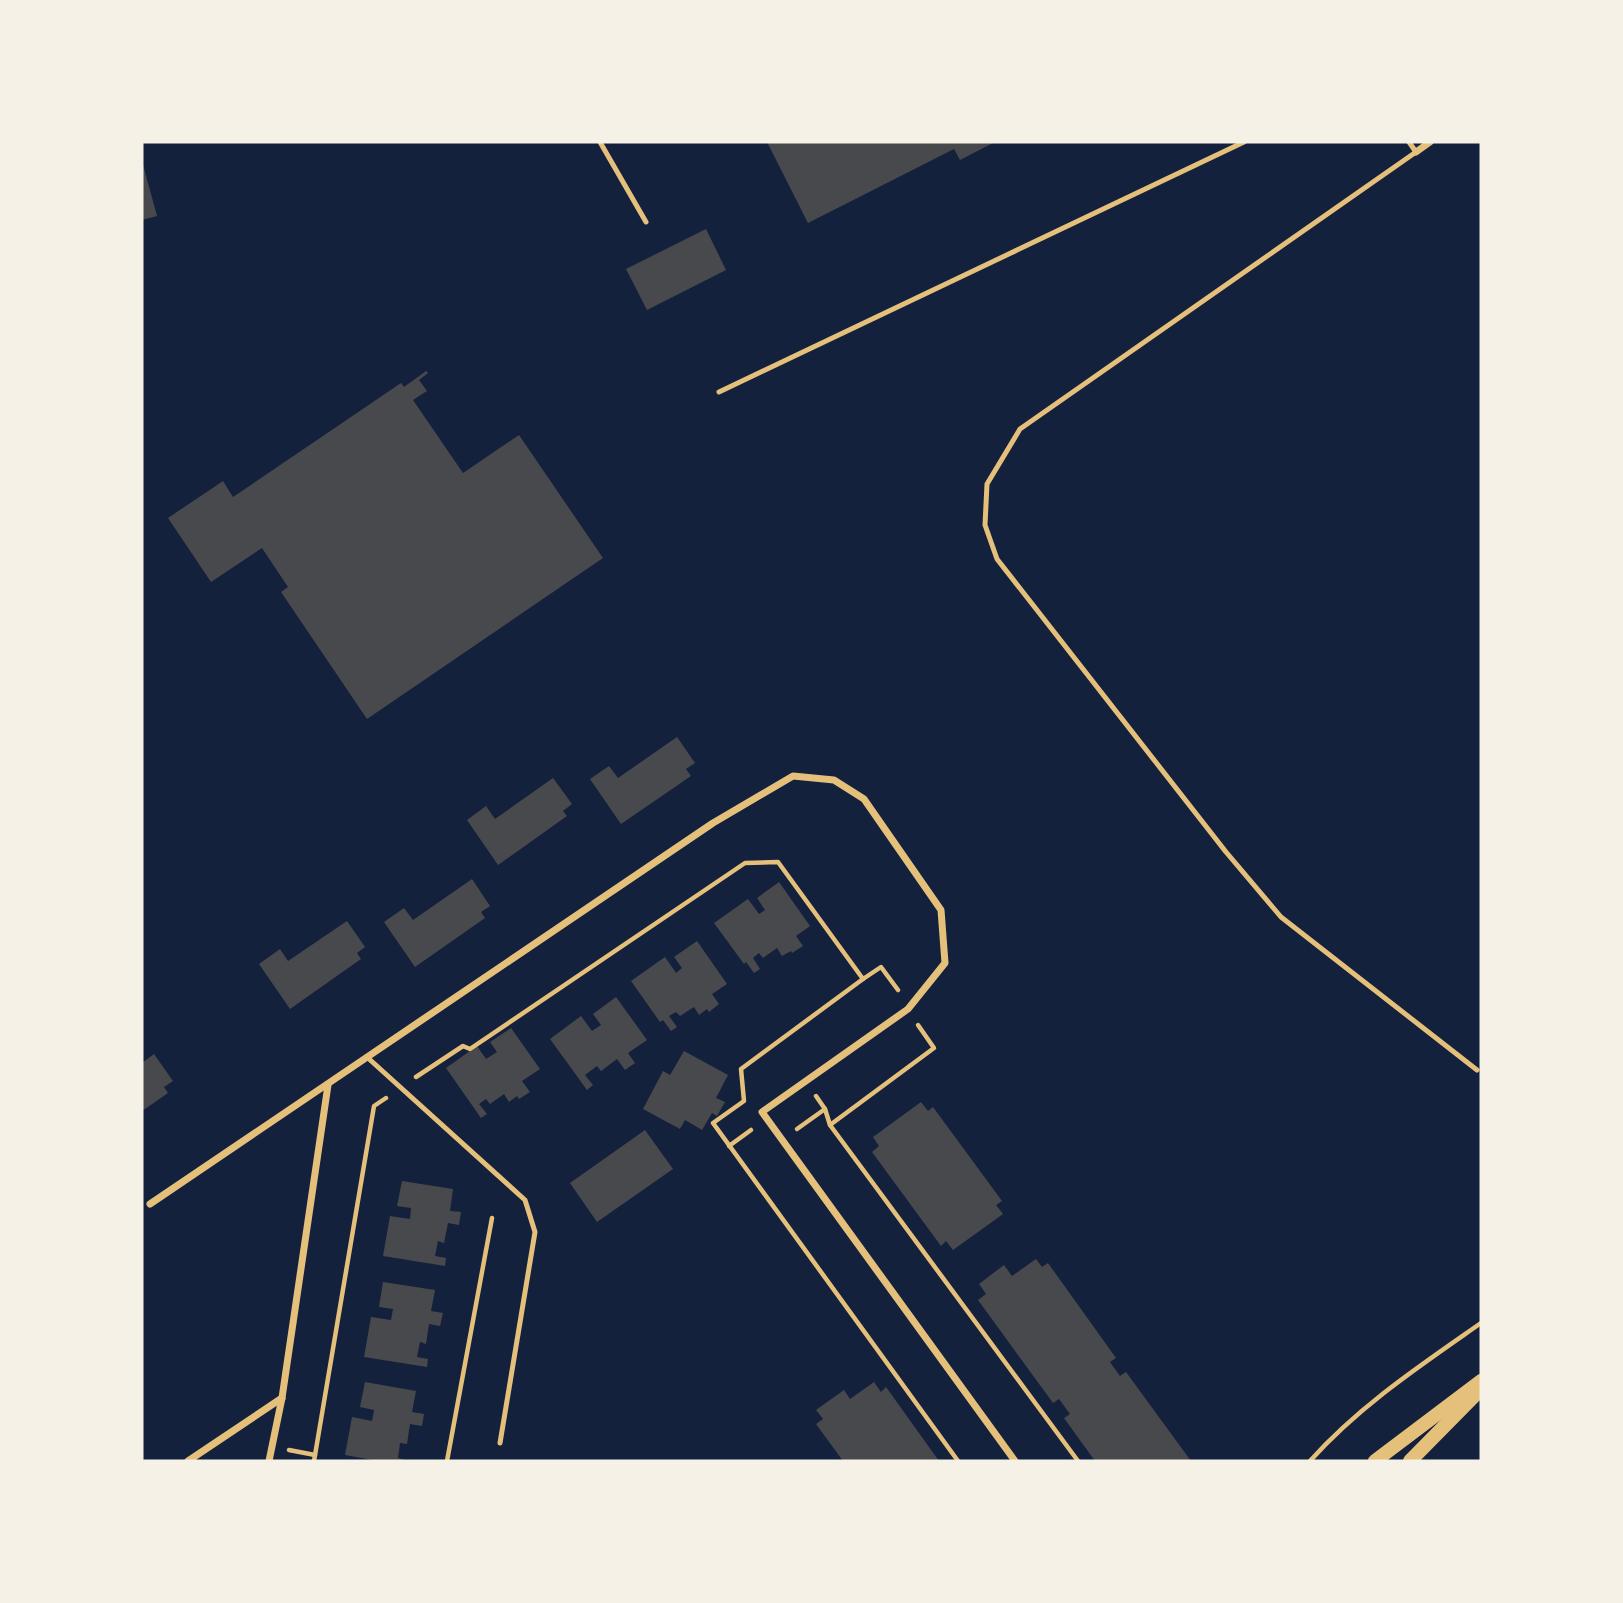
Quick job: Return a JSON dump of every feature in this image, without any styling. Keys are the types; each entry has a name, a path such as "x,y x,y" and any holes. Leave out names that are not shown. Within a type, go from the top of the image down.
{"main road":[{"path":"1375,1461 1481,1381"},
{"path":"1410,1461 1481,1389"}],"street":[{"path":"1416,152 1430,142"},
{"path":"150,1204 713,823 793,776 834,780 864,799 941,910 945,963 908,1009 762,1112 1015,1461"},
{"path":"269,1461 282,1398 328,1085"},
{"path":"188,1461 282,1398"}],"lane":[{"path":"600,142 646,222"},
{"path":"719,392 1244,142"},
{"path":"1409,142 1416,152 1020,429 987,484 985,525 997,559 1226,852 1281,917 1477,1070"},
{"path":"368,1058 525,1200 535,1232 500,1443"}],"path":[{"path":"286,1449 314,1458 374,1106 463,1046 470,1049 745,863 778,862 863,979"},
{"path":"881,967 741,1069 744,1101 712,1123 958,1461"},
{"path":"830,1125 934,1048"},
{"path":"806,1081 825,1109 830,1125 1078,1461"},
{"path":"782,1140 825,1109"},
{"path":"729,1146 766,1119"},
{"path":"447,1461 492,1218"},
{"path":"1310,1461 1329,1440 1405,1375 1481,1323"}],"building":[{"path":"767,142 995,142 960,160 954,149 808,223"},
{"path":"142,161 157,216 142,220"},
{"path":"706,229 726,270 647,310 626,269"},
{"path":"426,371 428,373 419,380 427,391 413,400 463,473 519,435 603,558 367,719 281,592 288,587 262,548 211,582 168,518 223,481 233,497 401,383 404,387"},
{"path":"677,737 695,763 686,769 691,776 621,824 590,779 609,766 618,778"},
{"path":"553,778 572,804 563,811 567,816 498,865 467,820 486,806 495,819"},
{"path":"472,879 490,906 481,912 485,918 415,967 384,922 404,908 413,920"},
{"path":"779,882 810,926 796,936 803,946 792,953 791,951 782,956 777,948 763,958 759,953 753,958 760,969 754,973 746,962 744,964 714,923 748,899 759,914 765,910 757,898"},
{"path":"347,921 365,947 357,953 361,959 290,1009 259,964 280,949 288,961"},
{"path":"697,941 727,984 712,994 719,1004 709,1012 707,1009 699,1015 694,1007 680,1016 676,1012 669,1016 677,1027 671,1031 663,1020 660,1022 631,981 665,957 676,973 682,968 674,957"},
{"path":"616,997 647,1040 628,1053 635,1063 625,1070 617,1059 601,1071 597,1066 585,1075 593,1085 587,1090 550,1039 581,1016 592,1031 601,1025 593,1014"},
{"path":"511,1028 540,1069 522,1081 530,1092 519,1099 517,1096 509,1102 504,1094 490,1104 486,1099 479,1104 487,1114 481,1118 446,1068 477,1046 486,1059 497,1052 490,1042"},
{"path":"684,1051 728,1075 716,1098 725,1102 717,1116 712,1113 702,1130 685,1120 680,1129 643,1109 663,1071 670,1075"},
{"path":"154,1054 173,1081 164,1087 168,1093 142,1111 142,1063"},
{"path":"921,1102 928,1111 933,1107 1002,1201 996,1205 1003,1214 953,1250 946,1241 941,1246 872,1152 879,1146 873,1137"},
{"path":"645,1130 673,1169 597,1222 570,1183"},
{"path":"402,1181 453,1189 450,1211 461,1212 459,1225 448,1223 444,1243 438,1241 435,1256 446,1258 445,1266 383,1256 390,1216 410,1219 411,1208 397,1206"},
{"path":"1036,1259 1042,1267 1048,1263 1116,1358 1110,1362 1120,1376 1126,1372 1191,1461 1095,1461 1064,1418 1070,1414 1059,1399 1053,1403 978,1300 986,1294 979,1284 1004,1265 1012,1276"},
{"path":"383,1282 435,1290 431,1311 443,1313 440,1326 429,1324 426,1344 420,1342 417,1357 428,1359 427,1367 364,1357 371,1317 391,1320 393,1309 379,1307"},
{"path":"365,1382 416,1391 412,1412 424,1414 422,1426 410,1424 407,1444 400,1443 398,1458 409,1461 378,1461 345,1455 352,1417 372,1421 374,1410 360,1407"},
{"path":"874,1382 881,1392 886,1387 939,1461 843,1461 816,1424 823,1419 816,1410 844,1390 850,1399"}]}
